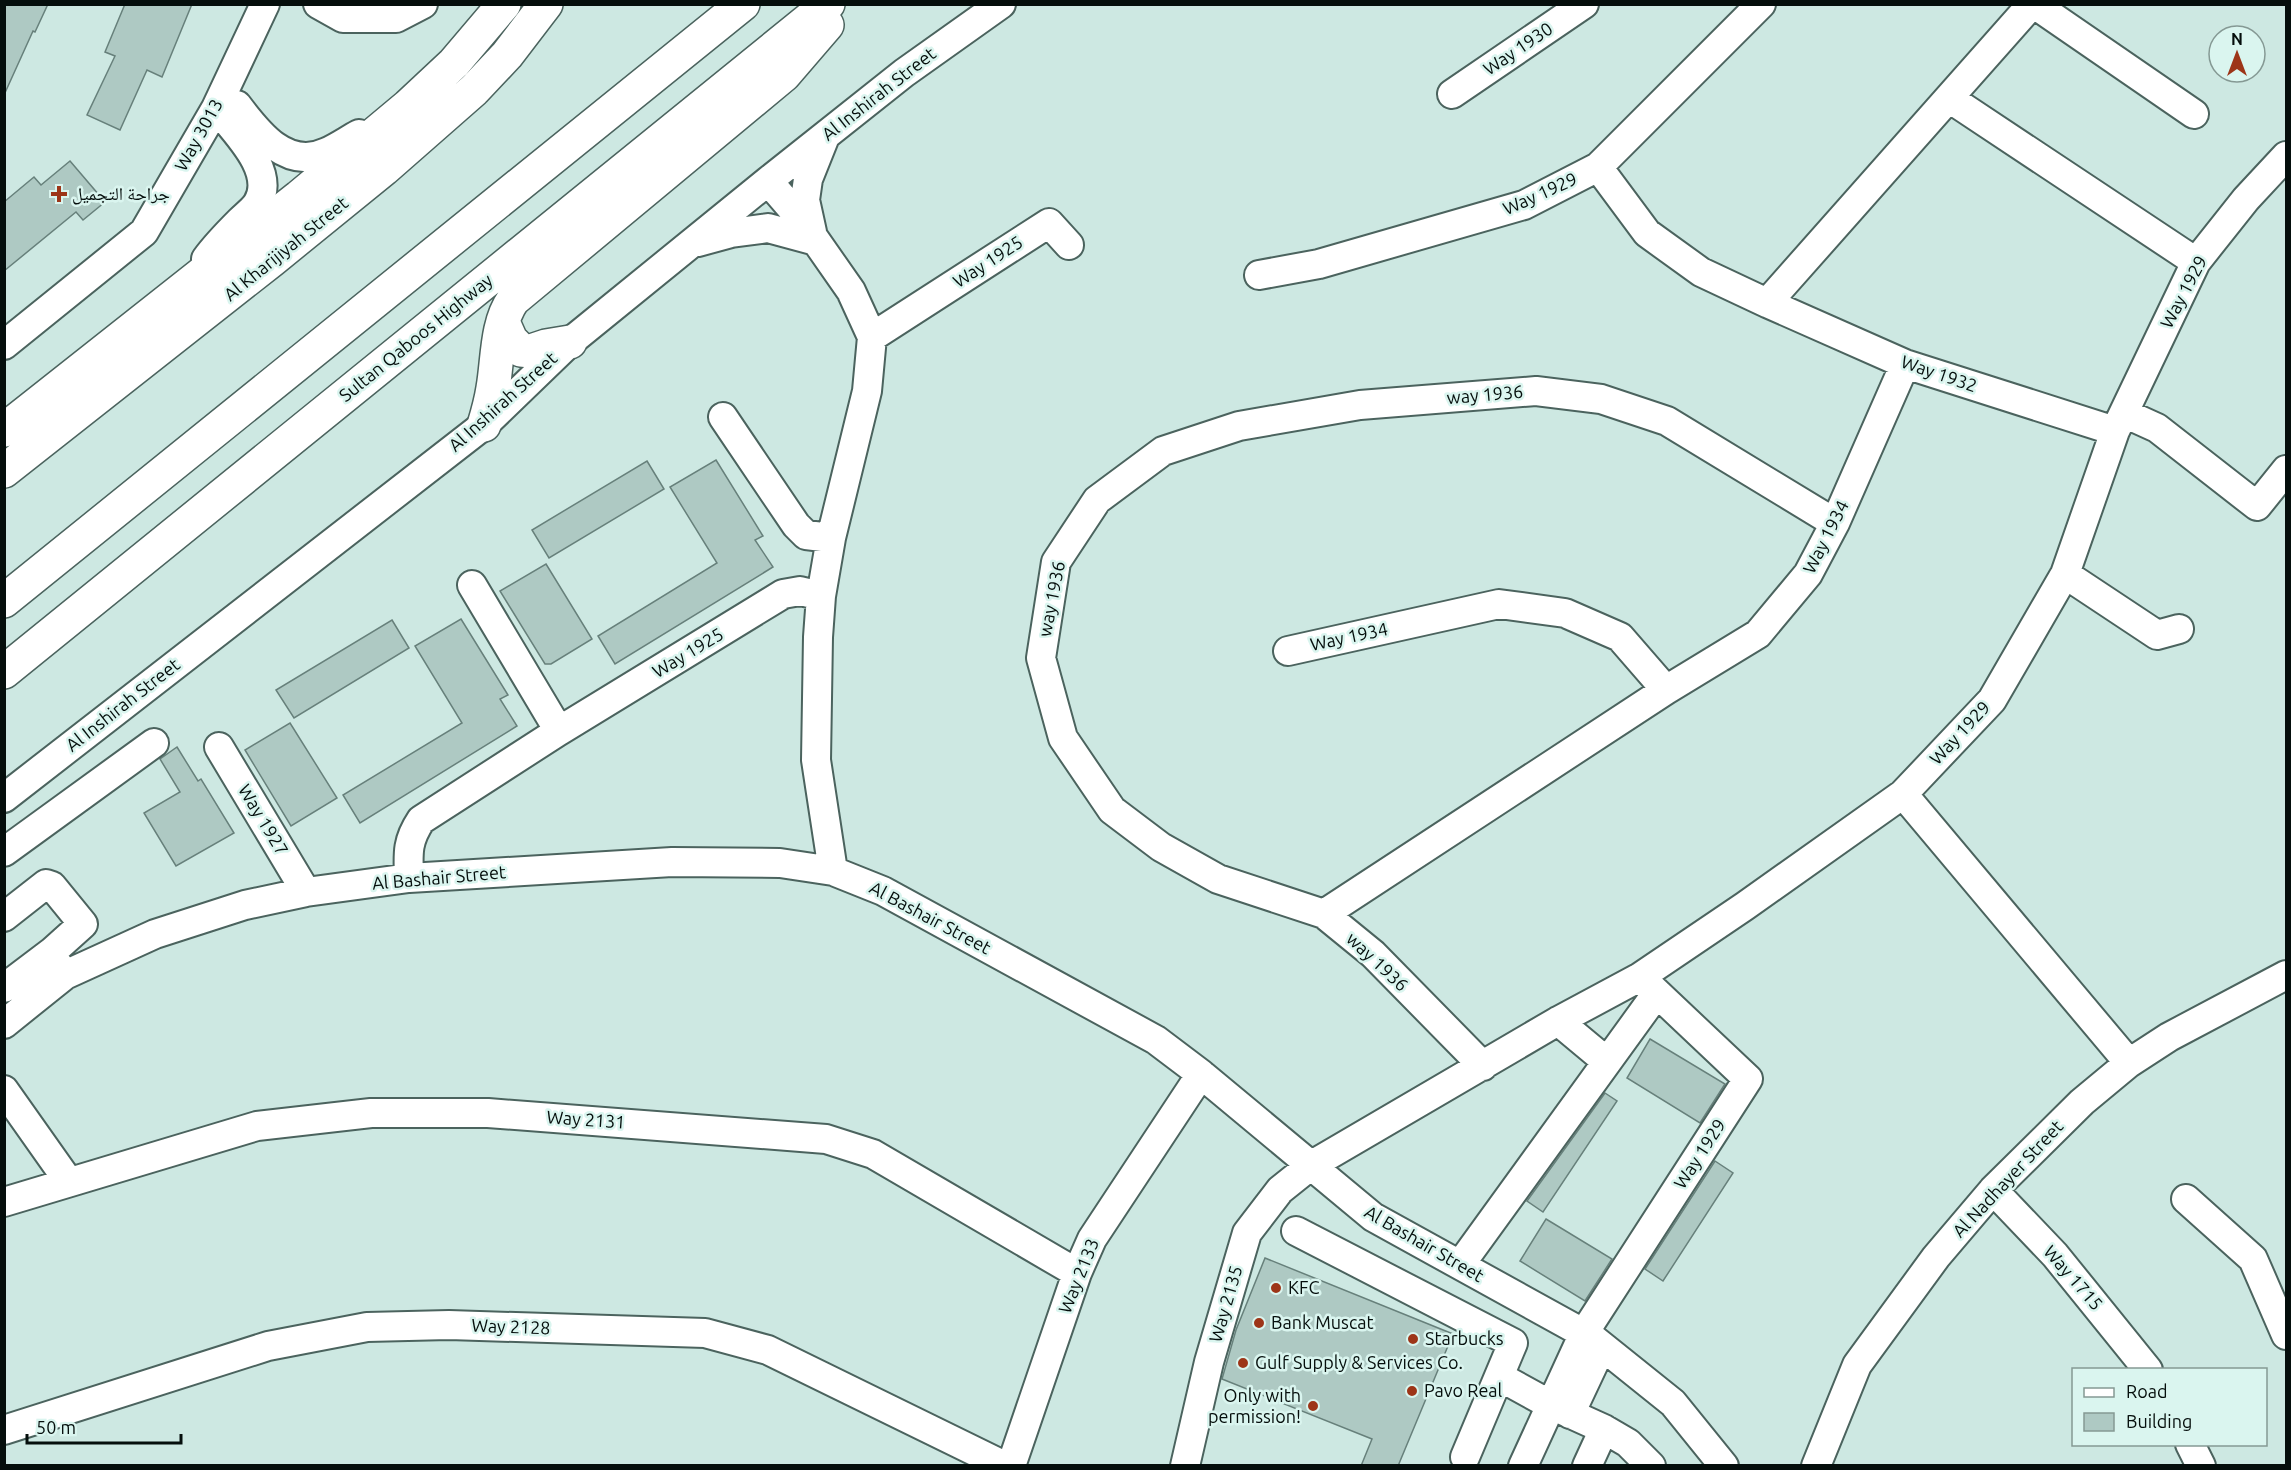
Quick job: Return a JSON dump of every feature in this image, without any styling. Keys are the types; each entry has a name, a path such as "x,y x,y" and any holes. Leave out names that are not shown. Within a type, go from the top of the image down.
{"main road":[{"name":"Al Kharijiyah Street","path":"4,430 299,197 408,106 454,63 504,4"},
{"name":"Al Kharijiyah Street","path":"4,471 315,226 433,127 474,90 507,55 546,4"},
{"path":"4,601 743,4"},
{"name":"Sultan Qaboos Highway","path":"4,672 828,4"},
{"path":"484,425 492,398 502,322 513,300 784,75 846,4"},
{"path":"502,322 511,340 521,350 531,351 570,342"}],"street":[{"name":"Way 3013","path":"4,345 144,232 220,99 266,4"},
{"path":"318,4 343,18 396,18 423,4"},
{"name":"Al Inshirah Street","path":"4,798 484,425 570,342 690,244 904,73 1001,4"},
{"name":"Way 1930","path":"1452,94 1584,4"},
{"name":"Way 1929","path":"1259,275 1319,264 1524,205 1598,167 1761,4"},
{"path":"1767,303 2033,4 2194,114"},
{"path":"220,99 247,120 273,146 289,155 302,158 325,154 408,106"},
{"path":"182,290 216,245 257,204 262,190 262,173 220,99"},
{"path":"1949,99 2196,262"},
{"path":"815,239 805,200 814,161 826,135"},
{"name":"Way 1929","path":"1310,1166 1558,1022 1648,985 1745,906 1903,794 1992,700 2065,573 2119,422 2196,262 2246,200 2286,156"},
{"name":"Way 1932","path":"1598,167 1647,233 1701,272 1905,364 2119,422"},
{"path":"768,181 800,218 851,291 872,337 867,391 831,538 821,596 818,637 816,760 833,871"},
{"name":"Way 1925","path":"872,337 1049,223 1069,245"},
{"path":"690,244 730,233 768,228 815,239"},
{"name":"Way 1934","path":"1324,914 1666,690 1758,634 1808,574 1835,523 1905,364"},
{"name":"way 1936","path":"1483,1066 1373,954 1324,914 1218,879 1161,847 1112,810 1063,738 1041,658 1056,561 1097,500 1163,451 1239,426 1360,405 1536,391 1601,399 1667,420 1835,523"},
{"path":"723,417 801,530 806,535 831,538"},
{"path":"2119,422 2157,428 2257,506 2286,470"},
{"path":"2065,573 2157,635 2180,629"},
{"path":"472,585 559,731"},
{"name":"Way 1925","path":"409,878 408,860 411,836 421,820 559,731 783,594 800,591 821,596"},
{"name":"Way 1934","path":"1288,651 1499,604 1565,612 1620,637 1666,690"},
{"path":"4,852 154,743"},
{"name":"Way 1927","path":"219,747 306,892"},
{"path":"1903,794 2129,1063"},
{"name":"Al Bashair Street","path":"8,1016 59,963 245,905 306,892 409,878 672,862 780,863 833,871 883,891 1156,1040 1202,1074 1373,1217 1593,1340 1673,1403 1724,1466"},
{"path":"4,917 46,884 50,884 83,924 59,963 4,988"},
{"name":"Al Nadhayer Street","path":"1816,1466 1857,1365 1936,1257 1993,1190 2082,1102 2129,1063 2169,1036 2286,975"},
{"name":"Way 1929","path":"1460,1265 1606,1061 1648,985"},
{"name":"Way 1929","path":"1593,1340 1748,1079 1648,985"},
{"path":"1558,1022 1606,1061"},
{"name":"Way 2133","path":"1011,1466 1077,1273 1092,1239 1202,1074"},
{"path":"4,1090 69,1182"},
{"name":"Way 2131","path":"4,1202 257,1126 371,1113 488,1113 826,1138 873,1154 1077,1273"},
{"name":"Way 2135","path":"1185,1466 1209,1362 1247,1233 1280,1190 1310,1166"},
{"name":"Way 1715","path":"1993,1190 2055,1255 2146,1368"},
{"path":"2186,1199 2253,1259 2286,1335"},
{"path":"1296,1231 1513,1342 1465,1457"},
{"path":"1378,1272 1403,1233"},
{"name":"Way 2128","path":"4,1431 268,1346 367,1327 449,1325 705,1333 768,1350 1005,1466"},
{"path":"1523,1466 1560,1410 1593,1340"},
{"path":"1500,1377 1560,1410 1604,1429 1628,1443 1651,1466"},
{"path":"1587,1466 1604,1429"},
{"path":"2191,1446 2201,1466"}],"building":[{"path":"4,4 48,4 4,95"},
{"path":"125,4 192,4 162,77 147,70 120,130 87,115 115,56 105,52"},
{"path":"70,161 105,202 83,220 76,212 4,271 4,202 34,177 41,185"},
{"path":"716,460 763,536 755,540 773,567 615,664 598,636 717,563 670,487"},
{"path":"647,461 664,489 549,558 532,530"},
{"path":"546,564 592,639 551,664 545,664 500,591"},
{"path":"461,619 508,695 500,699 517,726 360,823 343,795 462,723 415,646"},
{"path":"392,620 409,648 294,718 276,690"},
{"path":"290,723 337,798 291,826 245,750"},
{"path":"177,747 198,781 201,779 234,833 176,866 144,813 180,792 160,759"},
{"path":"1650,1039 1725,1084 1700,1123 1627,1078"},
{"path":"1605,1093 1617,1101 1543,1212 1527,1201"},
{"path":"1715,1161 1733,1173 1663,1281 1645,1269"},
{"path":"1546,1219 1612,1259 1585,1301 1520,1261"},
{"path":"1265,1258 1453,1334 1398,1466 1361,1466 1372,1439 1222,1379 1236,1330"}],"place":[{"name":"جراحة التجميل","path":"59,194"},
{"name":"KFC","path":"1276,1288"},
{"name":"Bank Muscat","path":"1259,1323"},
{"name":"Starbucks","path":"1413,1339"},
{"name":"Gulf Supply & Services Co.","path":"1243,1363"},
{"name":"Pavo Real","path":"1412,1391"},
{"name":"Only with permission!","path":"1313,1406"}]}
